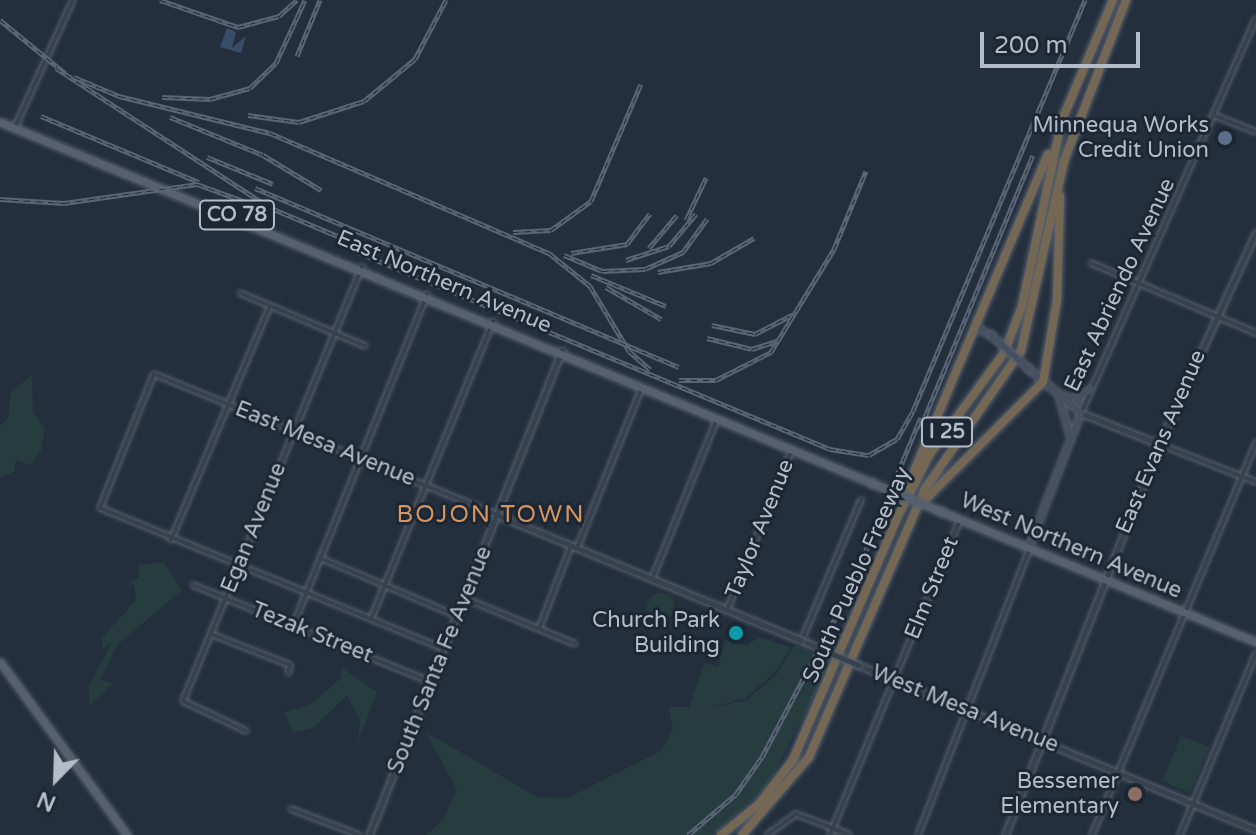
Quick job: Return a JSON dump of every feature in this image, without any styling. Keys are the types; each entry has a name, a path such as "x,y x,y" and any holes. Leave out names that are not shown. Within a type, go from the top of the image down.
{"highway":[{"name":"South Pueblo Freeway","path":"721,835 759,804 793,760 898,516 1014,332 1062,120 1113,0"},
{"name":"South Pueblo Freeway","path":"742,835 809,757 909,528 942,461 1021,351 1064,161 1126,0"},
{"path":"898,516 979,329 1062,120"},
{"path":"909,528 950,468 1043,382 1057,300 1064,161"}],"main road":[{"name":"East Northern Avenue","path":"0,122 16,125 362,266 872,483"},
{"path":"979,329 991,335 1081,413"},
{"path":"1056,393 1076,399 1091,389"},
{"path":"1056,393 1068,415 1070,440"},
{"name":"East Abriendo Avenue","path":"1029,547 1081,413"},
{"name":"West Northern Avenue","path":"872,483 1256,642"},
{"path":"0,662 127,835"}],"street":[{"path":"16,125 73,0"},
{"name":"East Abriendo Avenue","path":"1081,413 1216,116 1256,19"},
{"path":"1216,116 1256,132"},
{"name":"East Evans Avenue","path":"1005,835 1159,444 1256,232"},
{"path":"1091,263 1256,333"},
{"name":"Egan Avenue","path":"246,731 183,701 362,266"},
{"path":"240,293 365,346"},
{"path":"293,626 427,294"},
{"path":"270,306 171,540 444,649"},
{"path":"371,619 493,321"},
{"name":"South Santa Fe Avenue","path":"369,835 562,350"},
{"name":"East Mesa Avenue","path":"171,540 100,508 154,374 807,643"},
{"path":"539,629 643,385"},
{"path":"1081,413 1256,482"},
{"path":"652,579 718,417"},
{"path":"1092,835 1256,442"},
{"name":"Taylor Avenue","path":"727,610 793,448"},
{"path":"804,635 861,500"},
{"name":"Elm Street","path":"832,832 960,519"},
{"name":"East Abriendo Avenue","path":"918,835 1030,559 1029,547"},
{"path":"320,558 457,616"},
{"name":"Tezak Street","path":"193,585 431,682"},
{"path":"464,598 575,644"},
{"path":"211,634 290,665 288,673"},
{"name":"West Mesa Avenue","path":"807,643 1256,830"},
{"path":"1180,835 1256,653"},
{"path":"291,809 359,835"},
{"path":"767,835 796,814 832,832 849,835"}],"green space":[{"path":"32,375 33,413 45,428 41,451 31,465 16,460 14,472 0,477 0,426 8,418 11,392"},
{"path":"163,562 182,590 117,645 100,680 113,684 89,705 89,687 112,642 102,650 102,638 136,600 134,584 125,586 139,577 138,565"},
{"path":"661,593 671,597 675,607 671,617 661,621 651,617 647,607 651,597"},
{"path":"759,637 791,647 775,672 746,698 701,710 747,700 777,674 795,645 833,661 766,788 713,835 426,835 443,820 457,790 426,732 537,797 568,798 662,750 673,729 669,707 690,707 704,662 718,667 726,639 747,646"},
{"path":"342,668 377,692 358,742 360,720 347,695 313,728 293,733 285,712 311,704 341,678"},
{"path":"1181,736 1210,747 1190,793 1162,781"}],"water":[{"path":"227,28 236,32 232,48 246,36 241,53 220,47"}],"railway":[{"path":"160,0 238,27 279,16 297,0"},
{"path":"162,97 210,99 250,88 276,63 305,0"},
{"path":"297,56 320,0"},
{"path":"248,115 299,122 364,101 415,59 446,0"},
{"path":"350,249 830,449 869,455 897,439 913,411 1085,0"},
{"path":"0,20 65,73"},
{"path":"56,68 271,208 366,248"},
{"path":"74,77 119,96 270,133 549,253 590,286 629,351 650,369"},
{"path":"513,232 551,230 591,201 641,84"},
{"path":"41,116 199,182"},
{"path":"170,117 263,155 321,190"},
{"path":"920,429 1033,155"},
{"path":"207,157 273,184"},
{"path":"679,380 716,380 771,352 834,249 866,171"},
{"path":"686,220 706,178"},
{"path":"0,199 64,203 197,184 249,203"},
{"path":"255,188 679,367"},
{"path":"571,253 627,244 650,214"},
{"path":"626,260 669,246 696,214"},
{"path":"649,248 677,215"},
{"path":"564,255 602,271 645,269 683,252 707,219"},
{"path":"658,272 711,263 754,238"},
{"path":"591,275 666,306"},
{"path":"606,287 661,319"},
{"path":"712,325 755,334 792,315"},
{"path":"707,338 752,349 777,341"},
{"path":"688,835 736,794 762,757 848,594 921,417"}],"place":[{"name":"Minnequa Works Credit Union","path":"1225,138"},
{"name":"Church Park Building","path":"736,633"},
{"name":"Bessemer Elementary","path":"1135,794"}],"district":[{"name":"BOJON TOWN","path":"491,515"}]}
